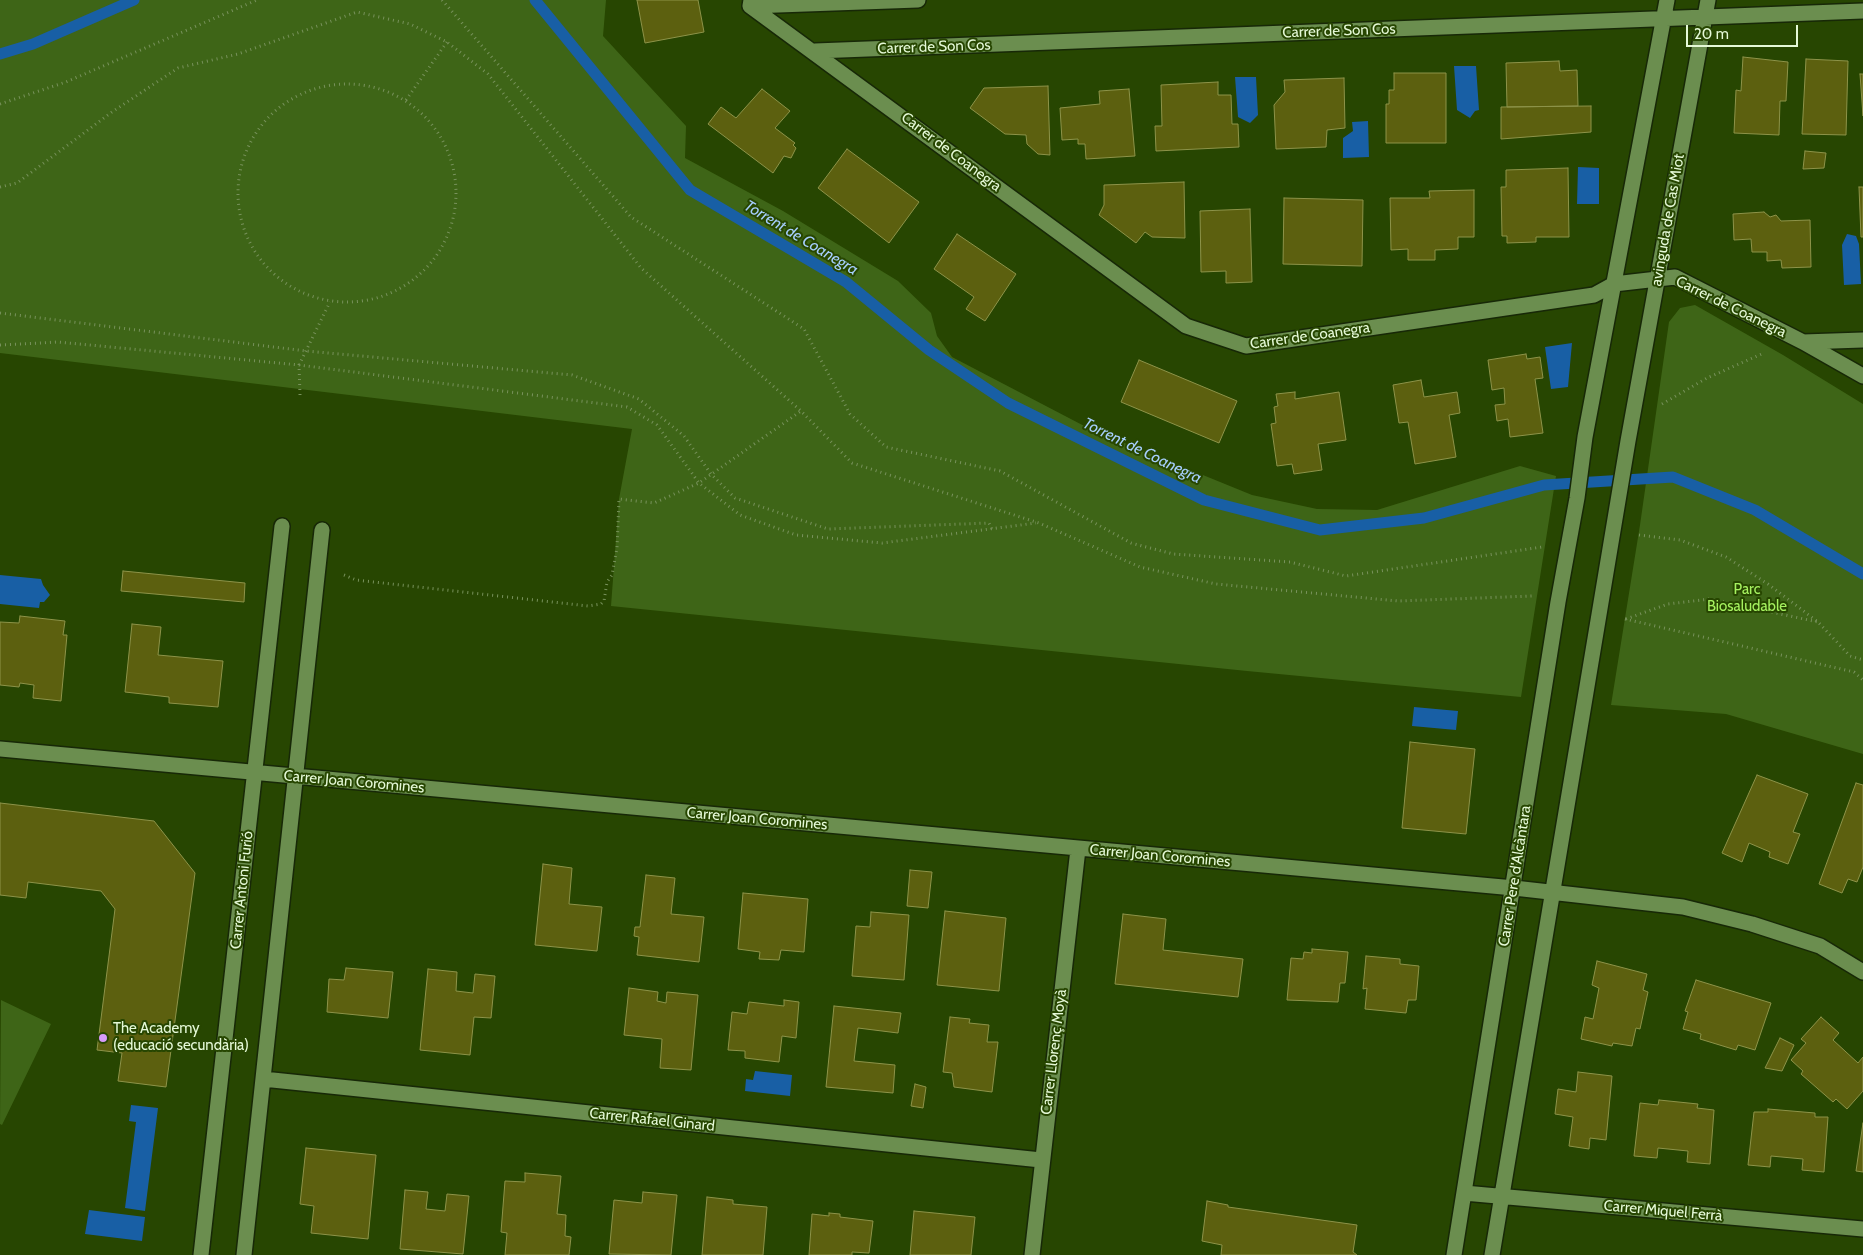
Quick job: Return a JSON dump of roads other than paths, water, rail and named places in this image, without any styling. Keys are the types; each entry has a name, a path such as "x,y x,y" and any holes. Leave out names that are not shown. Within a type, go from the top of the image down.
{"street":[{"path":"751,3 918,0"},
{"path":"1614,284 1667,0"},
{"name":"avinguda de Cas Miot","path":"1492,1255 1628,440 1708,0"},
{"name":"Carrer de Coanegra","path":"751,3 1186,326 1246,346 1594,295 1614,284 1675,277 1800,340 1863,376"},
{"name":"Carrer de Son Cos","path":"815,51 1863,11"},
{"name":"Carrer Pere d'Alcàntara","path":"1454,1255 1514,888 1558,602 1614,284"},
{"path":"1800,340 1863,340"},
{"name":"Carrer Antoni Furió","path":"201,1255 282,526"},
{"path":"244,1255 322,530"},
{"name":"Carrer Joan Coromines","path":"0,749 1514,888 1683,907 1752,924 1820,946 1863,972"},
{"name":"Carrer Llorenç Moyà","path":"1032,1255 1041,1160 1078,849"},
{"name":"Carrer Rafael Ginard","path":"263,1079 1041,1160"},
{"name":"Carrer Miquel Ferrà","path":"1464,1193 1863,1229"}],"water":[{"path":"1454,66 1476,66 1479,110 1475,111 1470,118 1457,110"},
{"path":"1235,77 1256,77 1258,115 1250,123 1238,117"},
{"path":"1368,121 1369,157 1343,158 1343,138 1353,131 1352,122"},
{"path":"1578,167 1599,168 1599,204 1577,204"},
{"path":"1847,234 1856,236 1859,244 1861,284 1844,285 1842,245"},
{"path":"1572,343 1568,387 1551,389 1545,347"},
{"path":"0,575 41,579 50,595 44,602 40,602 39,608 0,604"},
{"path":"1414,707 1458,711 1456,730 1412,726"},
{"path":"755,1071 792,1075 790,1096 745,1091 746,1079 753,1080"},
{"path":"131,1105 158,1108 145,1211 125,1208 136,1122 129,1121"},
{"path":"89,1210 145,1217 142,1241 85,1234"}],"waterway":[{"name":"Torrent de Coanegra","path":"0,54 33,44 134,0"},
{"name":"Torrent de Coanegra","path":"535,0 690,190 846,282 929,350 1008,403 1204,500 1320,530 1424,518 1544,485 1673,477 1755,510 1863,574"}],"place":[{"name":"The Academy (educació secundària)","path":"103,1038"}],"park label":[{"name":"Parc Biosaludable","path":"1747,598"}]}
